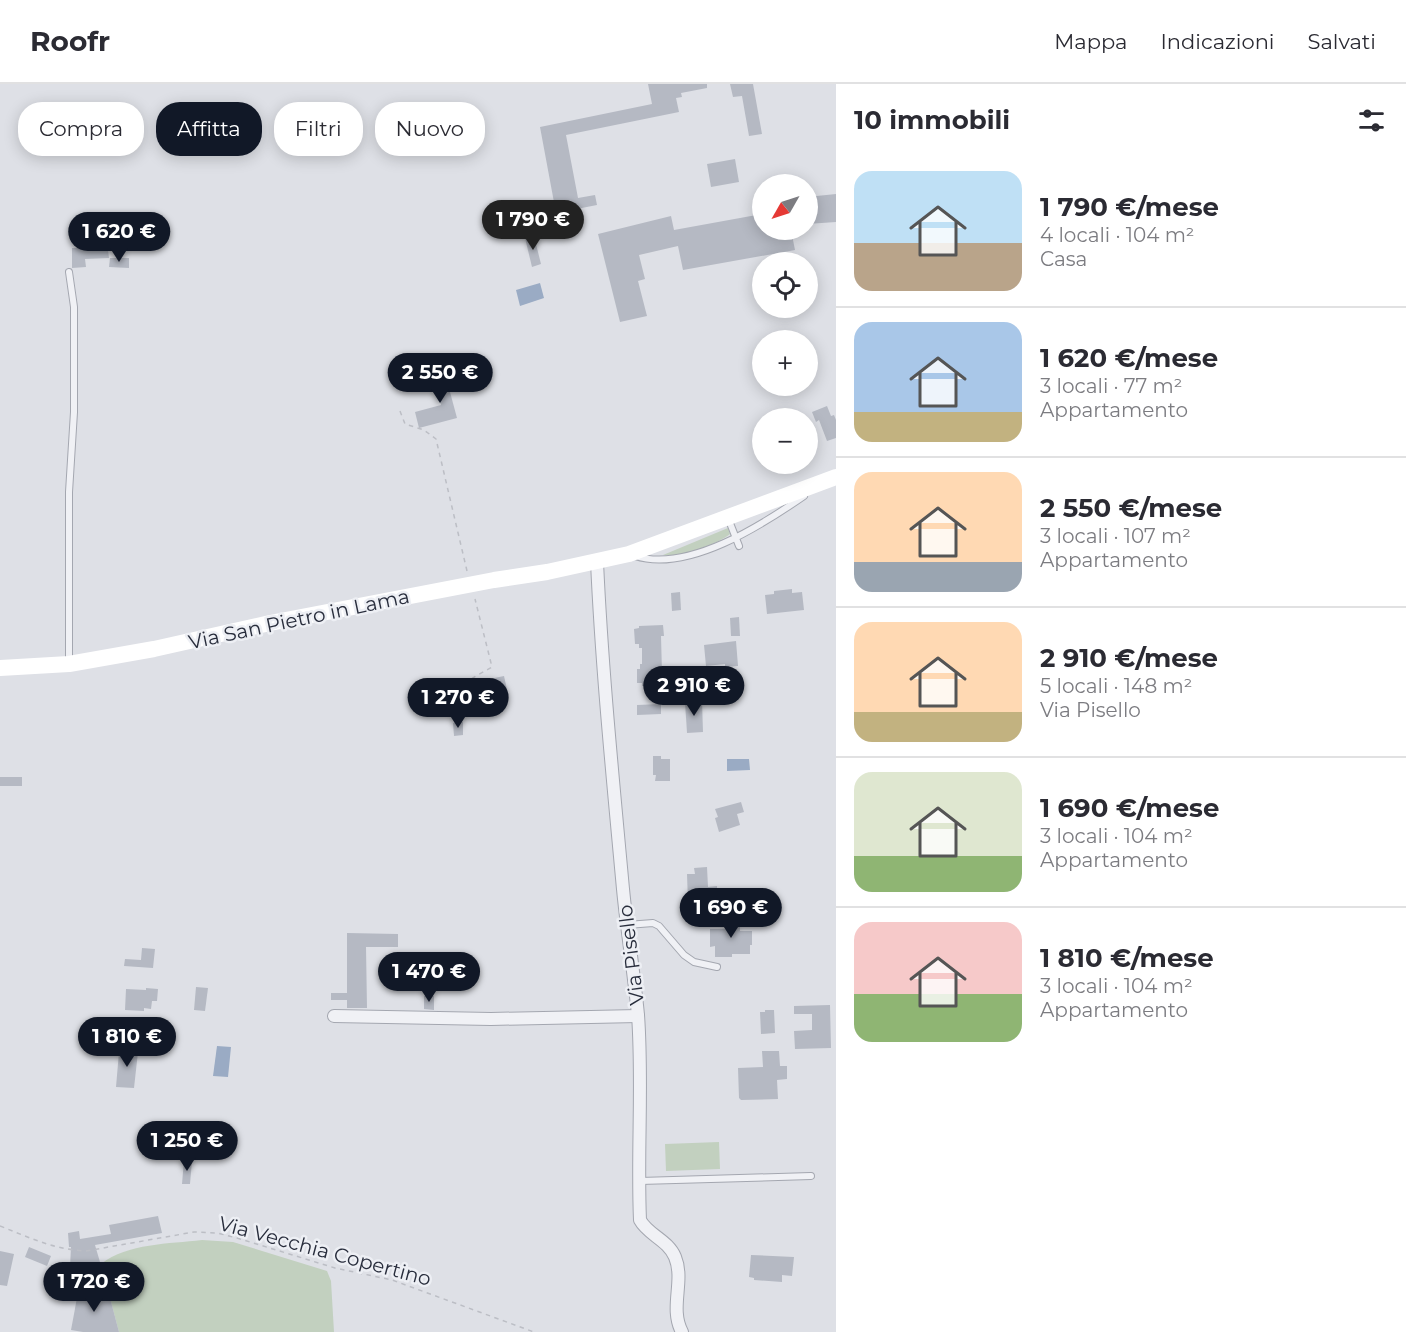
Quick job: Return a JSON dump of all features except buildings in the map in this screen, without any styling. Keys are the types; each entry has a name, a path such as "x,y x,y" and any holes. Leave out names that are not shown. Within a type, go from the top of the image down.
{"main road":[{"name":"Via San Pietro in Lama","path":"0,668 69,664 154,649 270,623 597,562 629,554 828,480"}],"street":[{"name":"Via Pisello","path":"597,562 603,676 638,1016 640,1220 666,1244 675,1256 678,1266 676,1315 682,1332"},
{"path":"333,1016 491,1019 638,1016"}],"lane":[{"path":"69,272 74,307 74,400 69,492 69,664"},
{"path":"629,554 645,559 677,559 766,522 828,480"},
{"path":"728,518 739,546"},
{"path":"627,925 653,922 684,955 694,962 717,967"},
{"path":"640,1180 811,1176"}],"path":[{"path":"400,411 405,424 424,430 436,440 492,667 465,684 460,694 465,711"},
{"name":"Via Vecchia Copertino","path":"0,1226 53,1247 77,1251 194,1232 217,1233 335,1268 392,1280 534,1332"}],"green space":[{"path":"728,528 730,534 708,546 679,554 663,555"},
{"path":"719,1142 720,1169 666,1171 665,1144"},
{"path":"202,1240 233,1242 327,1271 331,1281 334,1332 119,1332 101,1264 136,1248"}],"water":[{"path":"540,283 544,298 520,306 516,290"},
{"path":"727,759 749,759 750,770 727,771"},
{"path":"217,1046 231,1047 228,1077 213,1076"}]}
